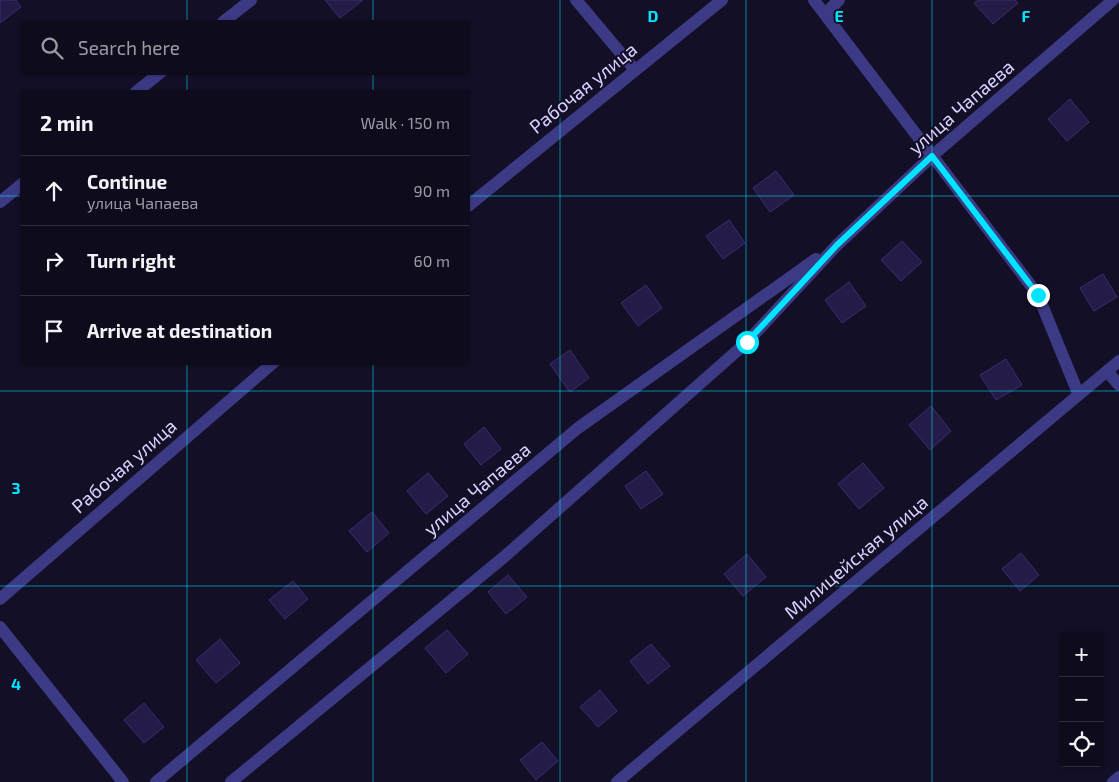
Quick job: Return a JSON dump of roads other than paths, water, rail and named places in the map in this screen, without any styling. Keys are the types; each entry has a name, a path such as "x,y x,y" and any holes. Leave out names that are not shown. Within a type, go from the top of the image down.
{"street":[{"path":"226,20 251,0"},
{"path":"576,0 636,70"},
{"name":"Рабочая улица","path":"470,204 722,0"},
{"path":"814,0 1038,295 1078,393"},
{"path":"825,14 839,0"},
{"name":"улица Чапаева","path":"231,782 504,557 732,355 837,245 932,156 1113,0"},
{"path":"138,90 157,75"},
{"path":"0,202 20,186"},
{"name":"улица Чапаева","path":"156,782 578,428 837,245"},
{"name":"Милицейская улица","path":"617,782 1078,393 1119,361"},
{"name":"Рабочая улица","path":"0,600 271,365"},
{"path":"1107,370 1119,385"},
{"path":"0,627 123,782"},
{"path":"1113,782 1119,777"}]}
